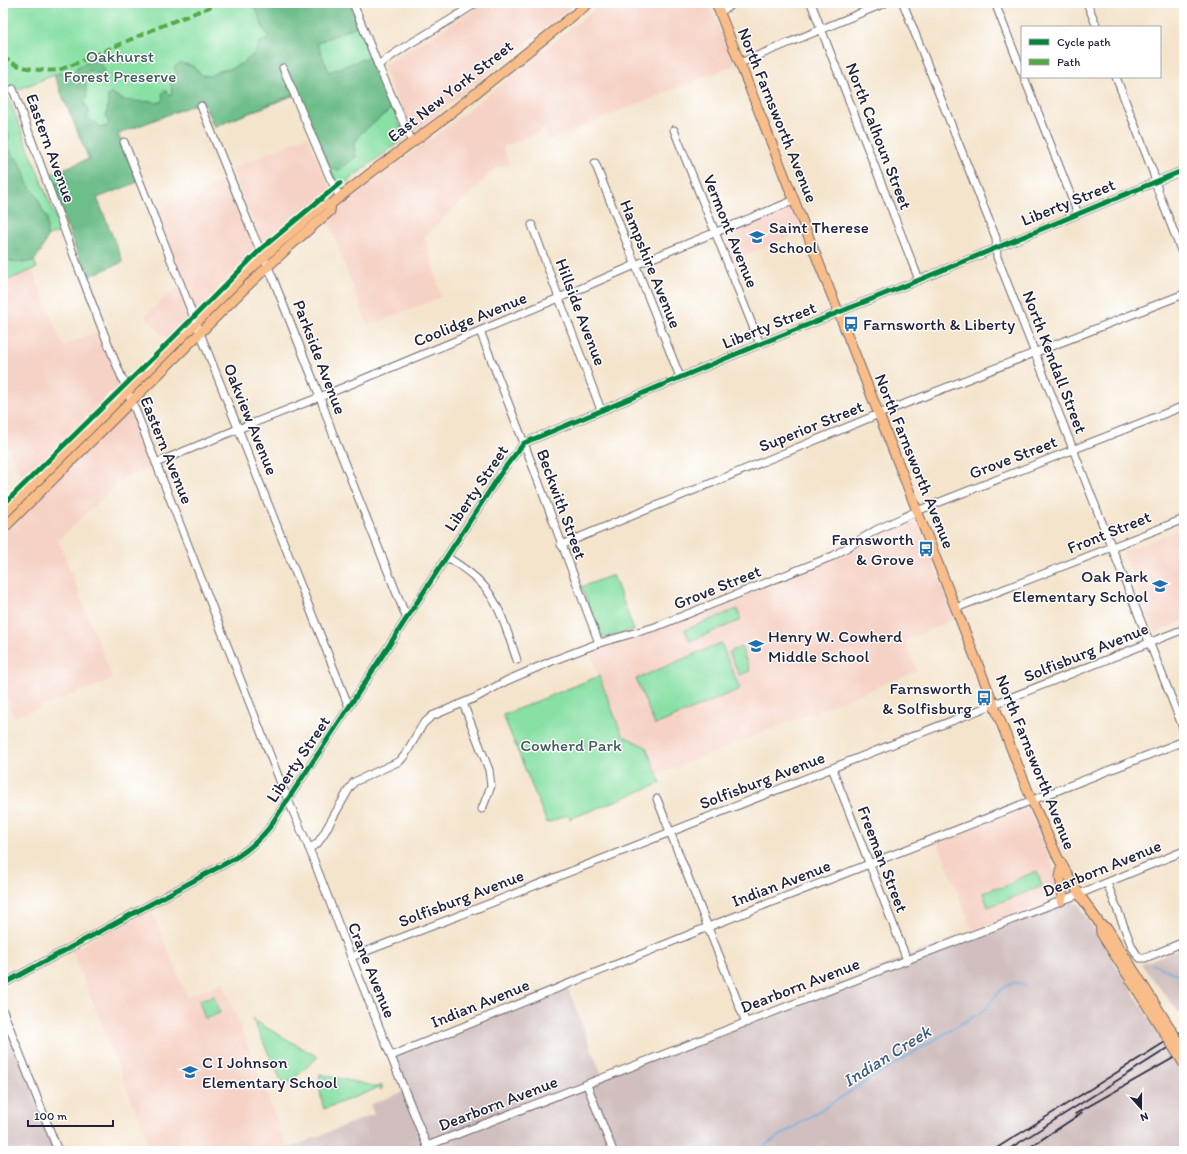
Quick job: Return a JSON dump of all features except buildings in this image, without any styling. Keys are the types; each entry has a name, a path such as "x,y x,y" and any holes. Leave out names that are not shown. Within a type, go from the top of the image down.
{"main road":[{"name":"East New York Street","path":"3,515 264,256 324,204 331,204 437,124 589,3"},
{"name":"North Farnsworth Avenue","path":"716,3 1032,801 1049,840 1079,894 1100,924 1108,929 1116,949 1184,1064"},
{"name":"East New York Street","path":"3,529 268,266 330,211 331,204"},
{"path":"1061,901 1063,894 1060,878 1062,865"},
{"name":"North Farnsworth Avenue","path":"1116,949 1184,1050"}],"street":[{"path":"353,3 378,65 412,142"},
{"path":"378,65 476,3"},
{"path":"720,12 735,3"},
{"name":"North Calhoun Street","path":"811,3 919,280"},
{"path":"740,63 885,3"},
{"name":"North Kendall Street","path":"903,3 996,238 998,257 1035,354 1184,730"},
{"path":"995,3 1021,69"},
{"path":"1088,3 1097,26"},
{"path":"283,68 330,178 340,197"},
{"path":"1024,78 1078,214"},
{"path":"1116,78 1153,172 1155,182 1184,258"},
{"name":"Eastern Avenue","path":"13,89 73,253 288,799"},
{"name":"Parkside Avenue","path":"201,106 253,234 264,256 320,397 334,437 407,619"},
{"name":"Vermont Avenue","path":"674,130 760,344"},
{"name":"Oakview Avenue","path":"124,142 349,708"},
{"name":"Hampshire Avenue","path":"595,163 680,377"},
{"name":"Liberty Street","path":"3,984 242,854 257,843 349,708 502,470 524,443 839,311 919,280 1184,170"},
{"name":"Coolidge Avenue","path":"156,462 320,397 635,265 795,200"},
{"name":"Hillside Avenue","path":"532,225 601,410"},
{"name":"Superior Street","path":"561,545 879,414 1035,354 1184,294"},
{"name":"Beckwith Street","path":"480,331 599,643"},
{"name":"Grove Street","path":"309,848 317,844 354,782 400,762 423,724 432,716 477,698 506,681 552,661 599,643 656,627 833,556 876,530 917,510 1184,406"},
{"name":"Front Street","path":"956,608 1184,519"},
{"path":"447,557 468,572 487,590 498,610 517,660"},
{"name":"Solfisburg Avenue","path":"351,957 451,919 1184,629"},
{"path":"463,703 489,770 491,786 482,809"},
{"name":"Indian Avenue","path":"391,1056 708,927 1184,741"},
{"name":"Freeman Street","path":"832,768 907,960"},
{"name":"Crane Avenue","path":"288,799 309,848 428,1149"},
{"path":"657,799 746,1023"},
{"name":"Dearborn Avenue","path":"428,1149 587,1085 1184,852"},
{"path":"1107,883 1136,955 1140,958 1145,958 1184,942"},
{"path":"3,1011 58,1151"},
{"path":"587,1085 613,1151"}],"shaded area":[{"path":"482,3 576,3 412,134 385,71 385,65"},
{"path":"602,3 709,3 735,65 548,140 544,130 503,147 509,164 496,168 425,236 441,297 368,326 327,218 464,114"},
{"path":"308,136 330,189 329,196 272,244 264,244 231,169"},
{"path":"228,180 256,249 257,257 254,262 206,308 202,310 195,307 155,212"},
{"name":"Saint Therese School","path":"788,207 793,208 802,232 730,261 722,241 725,233"},
{"path":"32,270 63,346 101,330 121,391 119,396 25,488 3,433 3,282"},
{"path":"178,286 190,316 190,321 189,325 171,344 145,316"},
{"path":"130,406 154,466 123,479 58,540 113,679 14,717 3,690 3,533"},
{"name":"Henry W. Cowherd Middle School","path":"905,523 914,524 919,528 955,619 905,641 917,671 657,775 646,747 622,735 589,651 658,630 840,557 874,535"},
{"name":"Oak Park Elementary School","path":"1184,528 1184,621 1155,632 1123,552"},
{"path":"1025,808 1030,810 1060,887 1060,895 1056,899 973,931 938,842"},
{"path":"1066,901 1071,901 1078,904 1184,1074 1184,1151 1042,1151 1041,1146 1033,1151 282,1151 374,1114 370,1105 407,1090 394,1053 566,983 602,1076 926,949 960,944"},
{"name":"C I Johnson Elementary School","path":"151,909 187,996 223,982 288,1149 282,1151 152,1151 72,950"},
{"path":"1184,947 1184,1019 1141,964"},
{"path":"3,1015 56,1151 3,1151"}],"green space":[{"name":"Oakhurst Forest Preserve","path":"3,3 350,3 403,133 403,137 398,143 346,182 341,184 334,178 297,94 214,127 203,101 118,134 138,182 97,198 113,238 77,252 47,176 89,159 54,75 7,94 61,231 28,245 37,268 3,282"},
{"path":"256,3 270,5 279,4 284,7 289,3 350,3 359,25 317,43 329,72 371,56 392,108 360,134 354,145 356,157 339,170 331,169 297,93 214,127 203,101 118,134 138,182 97,198 123,262 87,277 51,186 67,179 63,169 89,159 54,75 58,73 72,73 77,67 92,59 101,64 104,72 101,75 89,71 85,74 87,97 84,102 89,112 87,116 89,120 96,122 99,126 106,127 109,123 106,116 108,95 112,93 123,100 143,102 151,101 156,103 161,102 164,91 169,94 172,92 171,83 177,74 174,67 180,63 193,66 202,75 210,76 218,71 229,69 243,63 255,53 260,42 268,39 268,35 264,30 258,13 254,8"},
{"path":"3,123 9,135 7,143 12,154 19,162 27,183 37,196 47,218 47,237 41,251 34,261 22,263 3,260"},
{"path":"613,575 634,630 607,637 602,636 599,631 581,587"},
{"path":"737,609 741,620 690,641 685,630"},
{"path":"721,643 740,689 655,725 636,679"},
{"path":"741,647 750,671 739,675 729,652"},
{"name":"Cowherd Park","path":"599,676 622,735 646,747 661,783 570,819 568,815 547,823 503,715"},
{"path":"1037,871 1042,886 988,907 983,893 994,888 1001,888 1015,880"},
{"path":"214,996 220,1013 205,1019 199,1000"},
{"path":"254,1018 255,1021 318,1057 284,1087 254,1022 251,1020"},
{"path":"320,1074 378,1087 382,1085 382,1089 378,1088 324,1109 321,1096"}],"waterway":[{"path":"1152,964 1184,977"},
{"name":"Indian Creek","path":"756,1151 980,1013 1008,984 1020,983 1026,987"}],"railway":[{"path":"992,1151 1184,1030"},
{"path":"1006,1151 1184,1038"},
{"path":"1075,1114 1184,1052"},
{"path":"1024,1151 1082,1113"}],"marked path":[{"path":"3,56 14,64 28,68 36,70 58,70 220,3"}],"cycle path":[{"path":"3,984 230,861 256,843 269,828 503,470 524,443 760,344 1184,170"},
{"path":"3,505 165,346 261,249 340,183"}],"place":[{"name":"Saint Therese School","path":"757,237"},
{"name":"Farnsworth & Liberty","path":"851,324"},
{"name":"Farnsworth & Grove","path":"926,549"},
{"name":"Oak Park Elementary School","path":"1160,586"},
{"name":"Henry W. Cowherd Middle School","path":"756,646"},
{"name":"Farnsworth & Solfisburg","path":"984,698"},
{"name":"C I Johnson Elementary School","path":"190,1072"}]}
